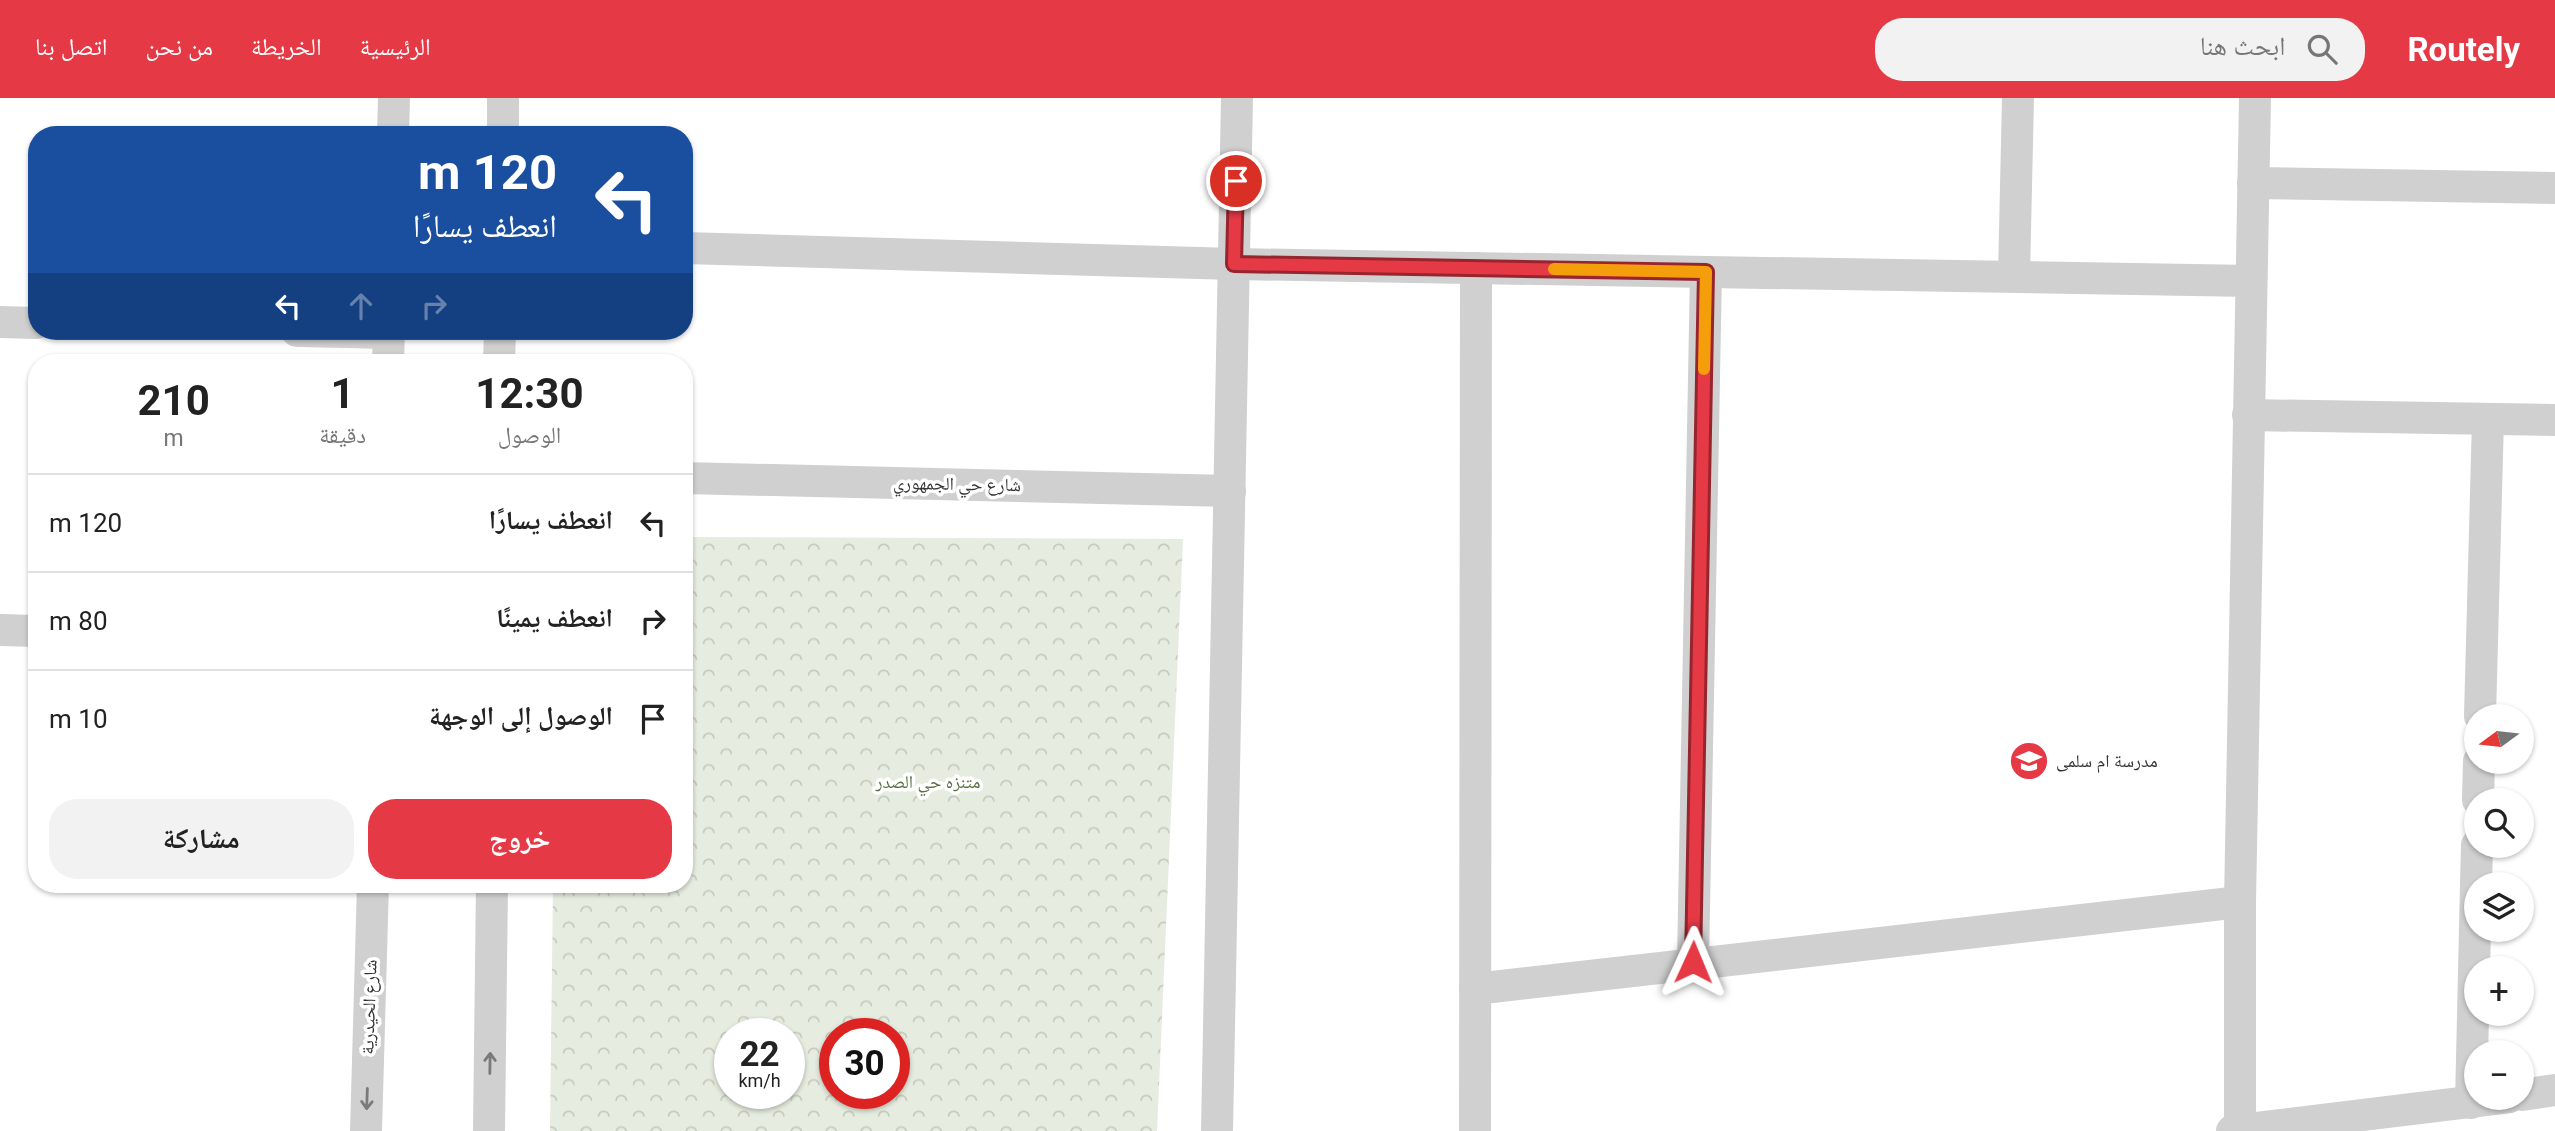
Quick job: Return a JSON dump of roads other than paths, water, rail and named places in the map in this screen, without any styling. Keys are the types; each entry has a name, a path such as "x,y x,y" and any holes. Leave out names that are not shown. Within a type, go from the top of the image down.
{"street":[{"path":"393,126 394,98"},
{"path":"503,98 503,126"},
{"path":"1217,1131 1237,98"},
{"path":"2014,276 2018,98"},
{"path":"2240,1131 2239,902 2255,98"},
{"path":"2253,183 2555,188"},
{"path":"693,248 1234,264 2251,281"},
{"path":"1475,1131 1476,268"},
{"path":"1693,962 1706,272"},
{"path":"0,322 28,323"},
{"path":"2248,415 2555,420"},
{"path":"2480,704 2488,419"},
{"name":"شارع حي الجمهوري","path":"693,478 1230,491"},
{"path":"0,630 28,631"},
{"name":"شارع الحيدرية","path":"366,1131 373,893"},
{"path":"489,1131 492,893"},
{"path":"1475,989 1693,962 2239,902"},
{"path":"2472,1040 2475,942"},
{"path":"2534,1093 2555,1090"},
{"path":"2232,1131 2464,1104"}],"place":[{"name":"مدرسة ام سلمى","path":"2029,761"}],"park label":[{"name":"متنزه حي الصدر","path":"928,782"}]}
